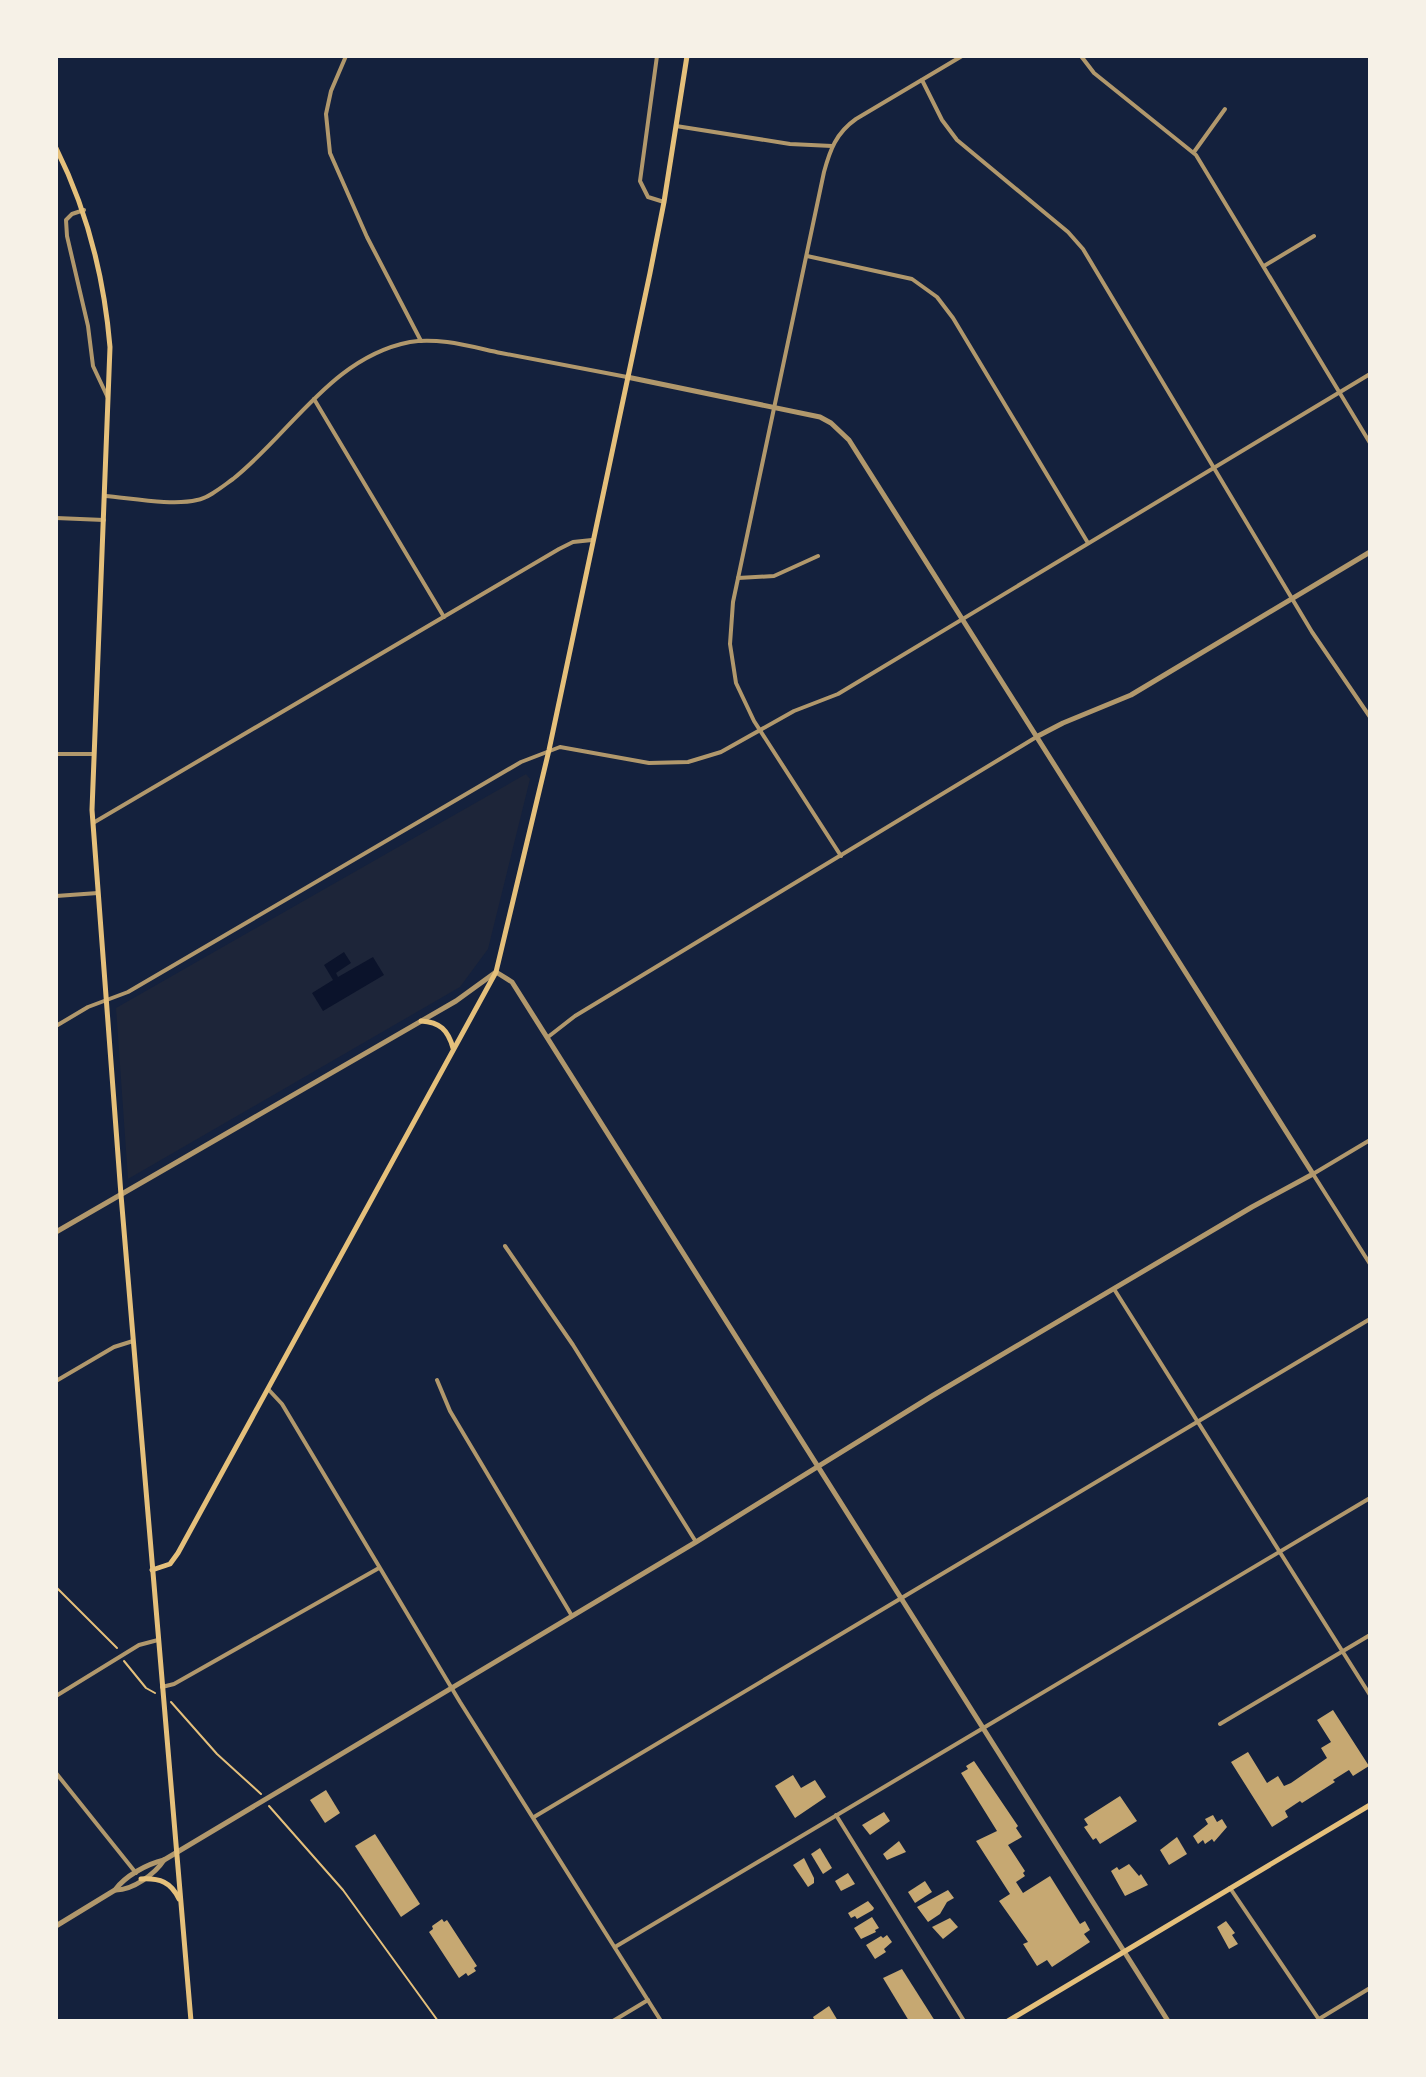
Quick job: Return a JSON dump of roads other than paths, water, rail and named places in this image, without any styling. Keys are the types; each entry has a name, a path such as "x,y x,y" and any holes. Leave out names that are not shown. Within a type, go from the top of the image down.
{"main road":[{"path":"152,1570 170,1564 178,1553 496,972 549,751 664,202 687,56"},
{"path":"56,148 84,210 102,276 107,308 109,400 93,823 121,1195 191,2021"},
{"path":"421,1021 440,1025 449,1035 454,1049"},
{"path":"1008,2021 1370,1805"},
{"path":"141,1879 167,1883 181,1903"}],"street":[{"path":"346,56 331,91 326,114 330,153 367,237 421,341"},
{"path":"657,56 640,181 648,197 664,202"},
{"path":"841,856 745,703 731,665 729,626 773,407 832,146 844,127 962,56"},
{"path":"1081,56 1094,73 1194,152 1370,443"},
{"path":"922,80 942,120 957,140 1068,232 1083,249 1292,599 1370,717"},
{"path":"1194,152 1225,109"},
{"path":"676,126 790,144 832,146"},
{"path":"84,210 66,220 67,236 88,326 93,366 109,400"},
{"path":"1264,266 1314,236"},
{"path":"807,256 912,279 937,297 953,318 1088,543"},
{"path":"105,496 187,501 204,498 246,469 313,399 342,374 368,358 406,343 421,341 455,344 627,377 820,417 831,423 849,440 1370,1264"},
{"path":"56,1026 88,1007 128,992 521,762 560,747 649,763 676,763 721,752 794,711 838,694 1370,374"},
{"path":"313,399 444,617"},
{"path":"56,518 104,520"},
{"path":"93,823 573,542 592,540"},
{"path":"548,1037 575,1016 1038,736 1131,695 1370,552"},
{"path":"738,578 774,576 818,556"},
{"path":"56,754 94,754"},
{"path":"56,896 98,893"},
{"path":"56,1232 456,1001 496,972 512,982 1168,2021"},
{"path":"56,1926 115,1890 136,1873 164,1860 1114,1289 1370,1140"},
{"path":"505,1246 573,1345 696,1542"},
{"path":"1114,1289 1370,1695"},
{"path":"534,1817 1370,1319"},
{"path":"56,1381 114,1347 133,1341"},
{"path":"437,1380 450,1411 572,1616"},
{"path":"268,1389 282,1404 451,1688 661,2021"},
{"path":"615,1947 1370,1498"},
{"path":"162,1687 174,1684 379,1568"},
{"path":"1220,1724 1370,1635"},
{"path":"56,1696 139,1645 158,1640"},
{"path":"56,1773 136,1873"},
{"path":"836,1815 964,2021"},
{"path":"115,1890 124,1890 157,1870 164,1860"},
{"path":"1230,1888 1319,2020 1370,1988"},
{"path":"613,2021 648,2000"}]}
